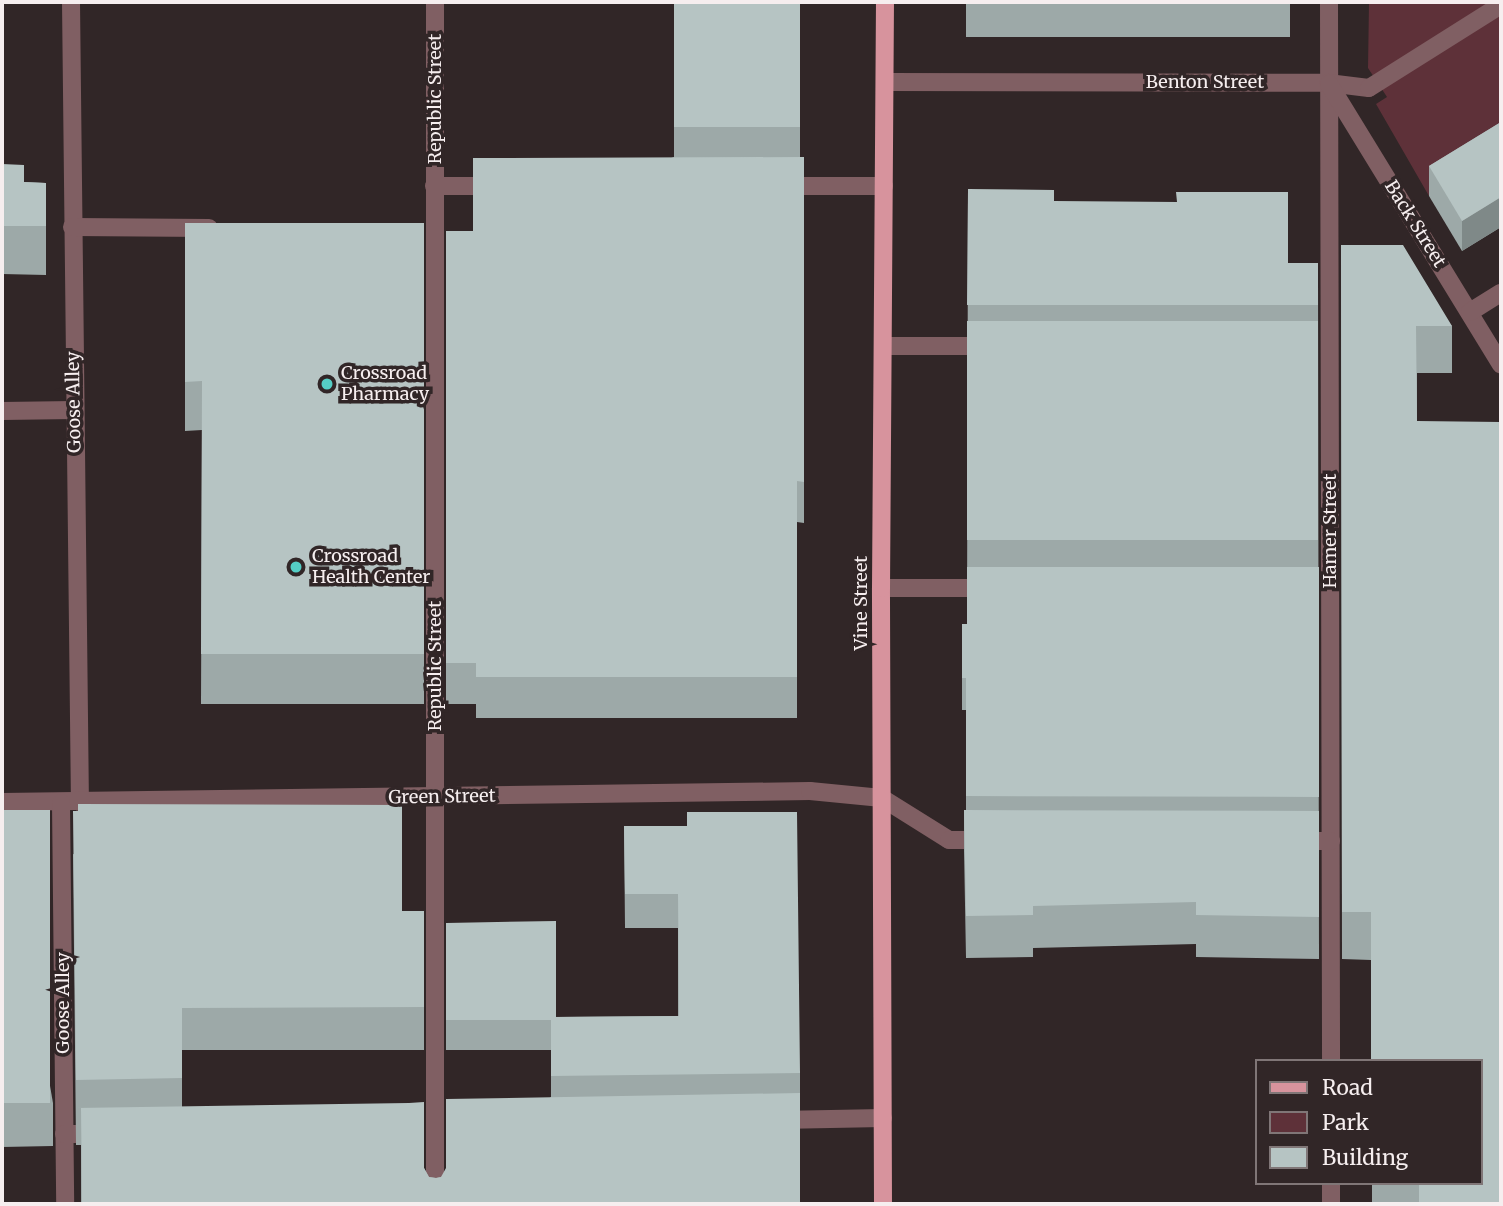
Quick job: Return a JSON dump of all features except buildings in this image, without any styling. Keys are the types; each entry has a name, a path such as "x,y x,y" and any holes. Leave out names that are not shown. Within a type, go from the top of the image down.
{"main road":[{"name":"Vine Street","path":"883,1204 881,588 885,2"}],"street":[{"name":"Goose Alley","path":"71,2 80,803"},
{"name":"Republic Street","path":"435,2 434,186 428,230 435,797 428,1126 435,1204"},
{"name":"Hamer Street","path":"1329,2 1331,1059"},
{"name":"Benton Street","path":"885,82 1328,83 1368,88 1501,5"},
{"name":"Back Street","path":"1328,83 1501,365"},
{"path":"434,186 516,186"},
{"path":"760,186 884,186"},
{"path":"72,228 226,228"},
{"path":"1470,312 1501,293"},
{"path":"884,346 1007,346"},
{"path":"1310,347 1331,347"},
{"path":"2,411 74,410"},
{"path":"881,588 1007,588"},
{"path":"1310,588 1329,588"},
{"name":"Green Street","path":"2,802 810,792 882,797"},
{"path":"882,797 949,840 1003,840"},
{"name":"Goose Alley","path":"61,803 65,1204"},
{"path":"1286,841 1331,841"},
{"path":"765,1120 883,1118"},
{"path":"428,1126 455,1123"},
{"path":"64,1134 120,1133"},
{"path":"1331,1185 1331,1204"}],"green space":[{"path":"1369,2 1501,2 1501,153 1429,196 1376,104 1387,97 1368,68"}],"place":[{"name":"Crossroad Pharmacy","path":"327,384"},
{"name":"Crossroad Health Center","path":"296,567"}]}
